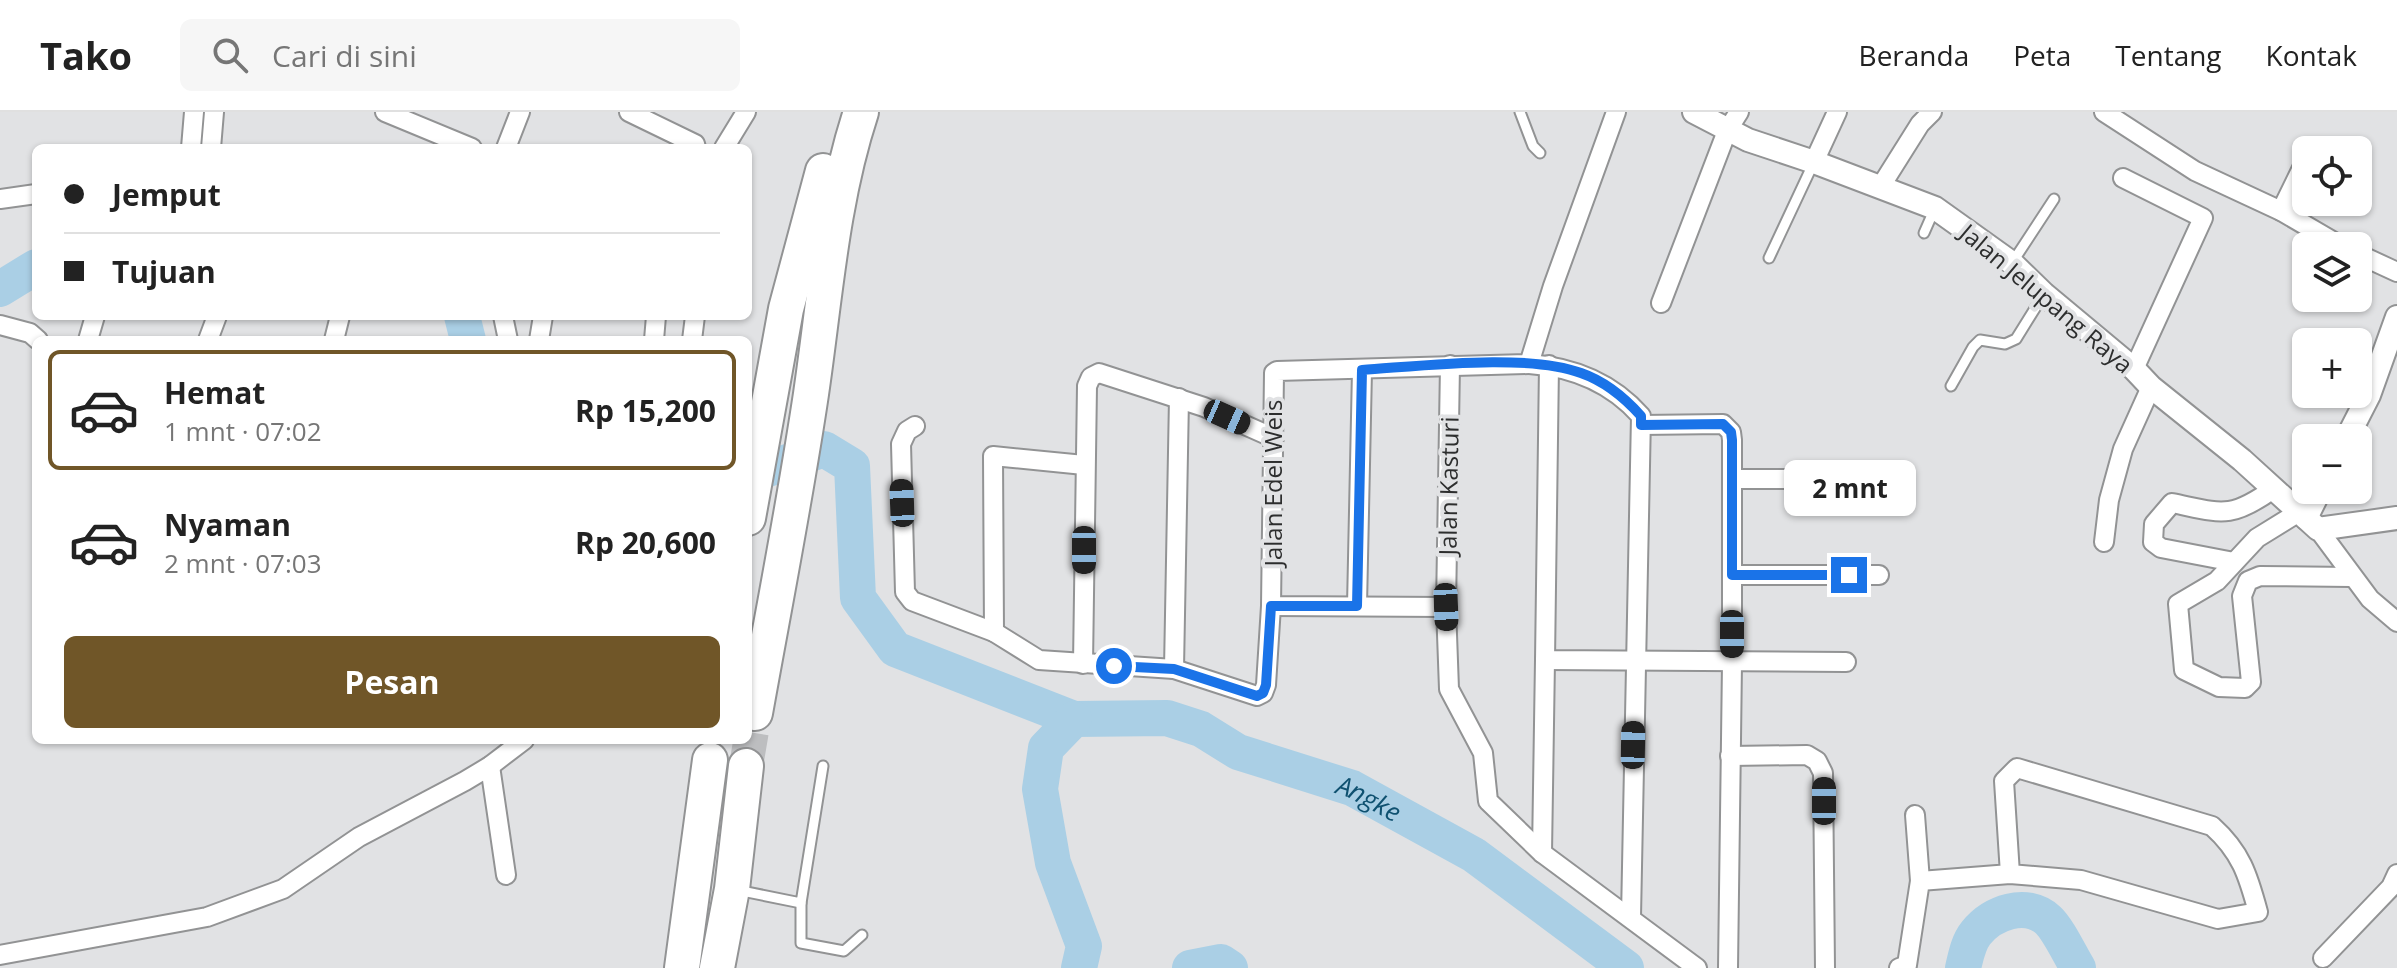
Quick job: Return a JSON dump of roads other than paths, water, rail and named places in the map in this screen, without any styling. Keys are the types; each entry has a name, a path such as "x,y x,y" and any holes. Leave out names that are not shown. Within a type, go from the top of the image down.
{"highway":[{"path":"752,494 786,309 838,112"},
{"path":"755,713 811,396 832,228 861,112"},
{"path":"710,760 717,968"},
{"path":"682,968 713,879 746,766"}],"street":[{"path":"191,144 194,112"},
{"path":"211,144 214,112"},
{"path":"385,112 415,118 464,144"},
{"path":"508,144 520,112"},
{"path":"629,112 695,144"},
{"path":"726,144 746,112"},
{"path":"1529,364 1553,286 1616,112"},
{"name":"Jalan Jelupang Raya","path":"1694,112 1727,131 1935,208 2012,263 2151,387 2242,460 2308,520 2370,599 2397,622"},
{"path":"1661,303 1727,131 1739,112"},
{"path":"1814,162 1837,112"},
{"path":"1881,186 1920,124 1932,112"},
{"path":"2104,112 2195,171 2281,211 2317,232"},
{"path":"2123,178 2203,218 2134,369"},
{"path":"2281,211 2292,189"},
{"path":"0,199 32,195"},
{"path":"2372,260 2397,272"},
{"path":"2354,424 2369,395 2397,317"},
{"path":"0,325 33,336"},
{"name":"Jalan Kasturi","path":"1450,365 1446,607 1449,689 1483,753 1488,801 1542,853 1697,968"},
{"path":"1542,853 1549,365"},
{"name":"Jalan Edel Weis","path":"1174,669 1257,696 1263,693 1266,685 1271,606 1273,379 1277,371 1549,365 1582,373 1610,388 1641,416 1641,425"},
{"path":"1357,606 1362,370"},
{"path":"1083,664 1084,465 1087,386 1091,377 1099,373 1179,398 1274,438"},
{"path":"2104,542 2109,500 2123,449 2151,387"},
{"path":"915,426 907,431 901,444 905,592 912,601 994,632 1039,660 1174,669 1179,398"},
{"path":"1631,917 1641,425 1723,424 1731,432 1732,479 1728,968"},
{"path":"994,632 993,456 1084,465"},
{"path":"1732,479 1825,479"},
{"path":"2234,562 2161,548 2153,542 2154,524 2172,503 2221,513 2249,507 2273,489"},
{"path":"2308,520 2314,504"},
{"path":"2351,577 2260,576 2248,581 2242,596 2251,682 2245,688 2219,687 2184,670 2178,604 2217,581 2257,538 2308,520 2397,518"},
{"path":"1732,575 1879,575"},
{"path":"1271,606 1446,607"},
{"path":"1545,660 1846,662"},
{"path":"0,955 207,917 283,889 359,837 490,766 519,744"},
{"path":"1730,756 1807,755 1817,761 1823,773 1825,968"},
{"path":"490,766 506,875"},
{"path":"1920,881 2010,874 2081,880 2218,919 2258,912 2248,876 2230,843 2212,826 2017,768 2004,781 2010,874"},
{"path":"1899,968 1907,965 1920,881 1915,815"},
{"path":"2323,958 2391,887 2397,874"}],"lane":[{"path":"1520,112 1533,146 1540,153"},
{"path":"1769,258 1814,162"},
{"path":"2012,263 2054,199"},
{"path":"1924,233 1935,208"},
{"path":"1951,386 1980,340 2005,344 2016,339 2044,294"},
{"path":"823,766 801,903 801,943 844,951 862,935"},
{"path":"713,879 801,903"}],"waterway":[{"path":"0,289 32,269"},
{"path":"463,320 467,336"},
{"name":"Angke","path":"752,475 824,449 852,466 858,598 895,649 1074,719 1167,718 1201,729 1238,752 1352,788 1474,855 1626,968"},
{"path":"1074,719 1046,748 1040,789 1053,863 1084,946 1079,968"},
{"name":"Angke","path":"1963,968 1976,933 2000,915 2020,910 2039,914 2048,920 2078,968"},
{"path":"1190,968 1221,962 1230,968"}],"tunnel":[{"path":"752,731 755,713"},
{"path":"746,766 750,744"}]}
